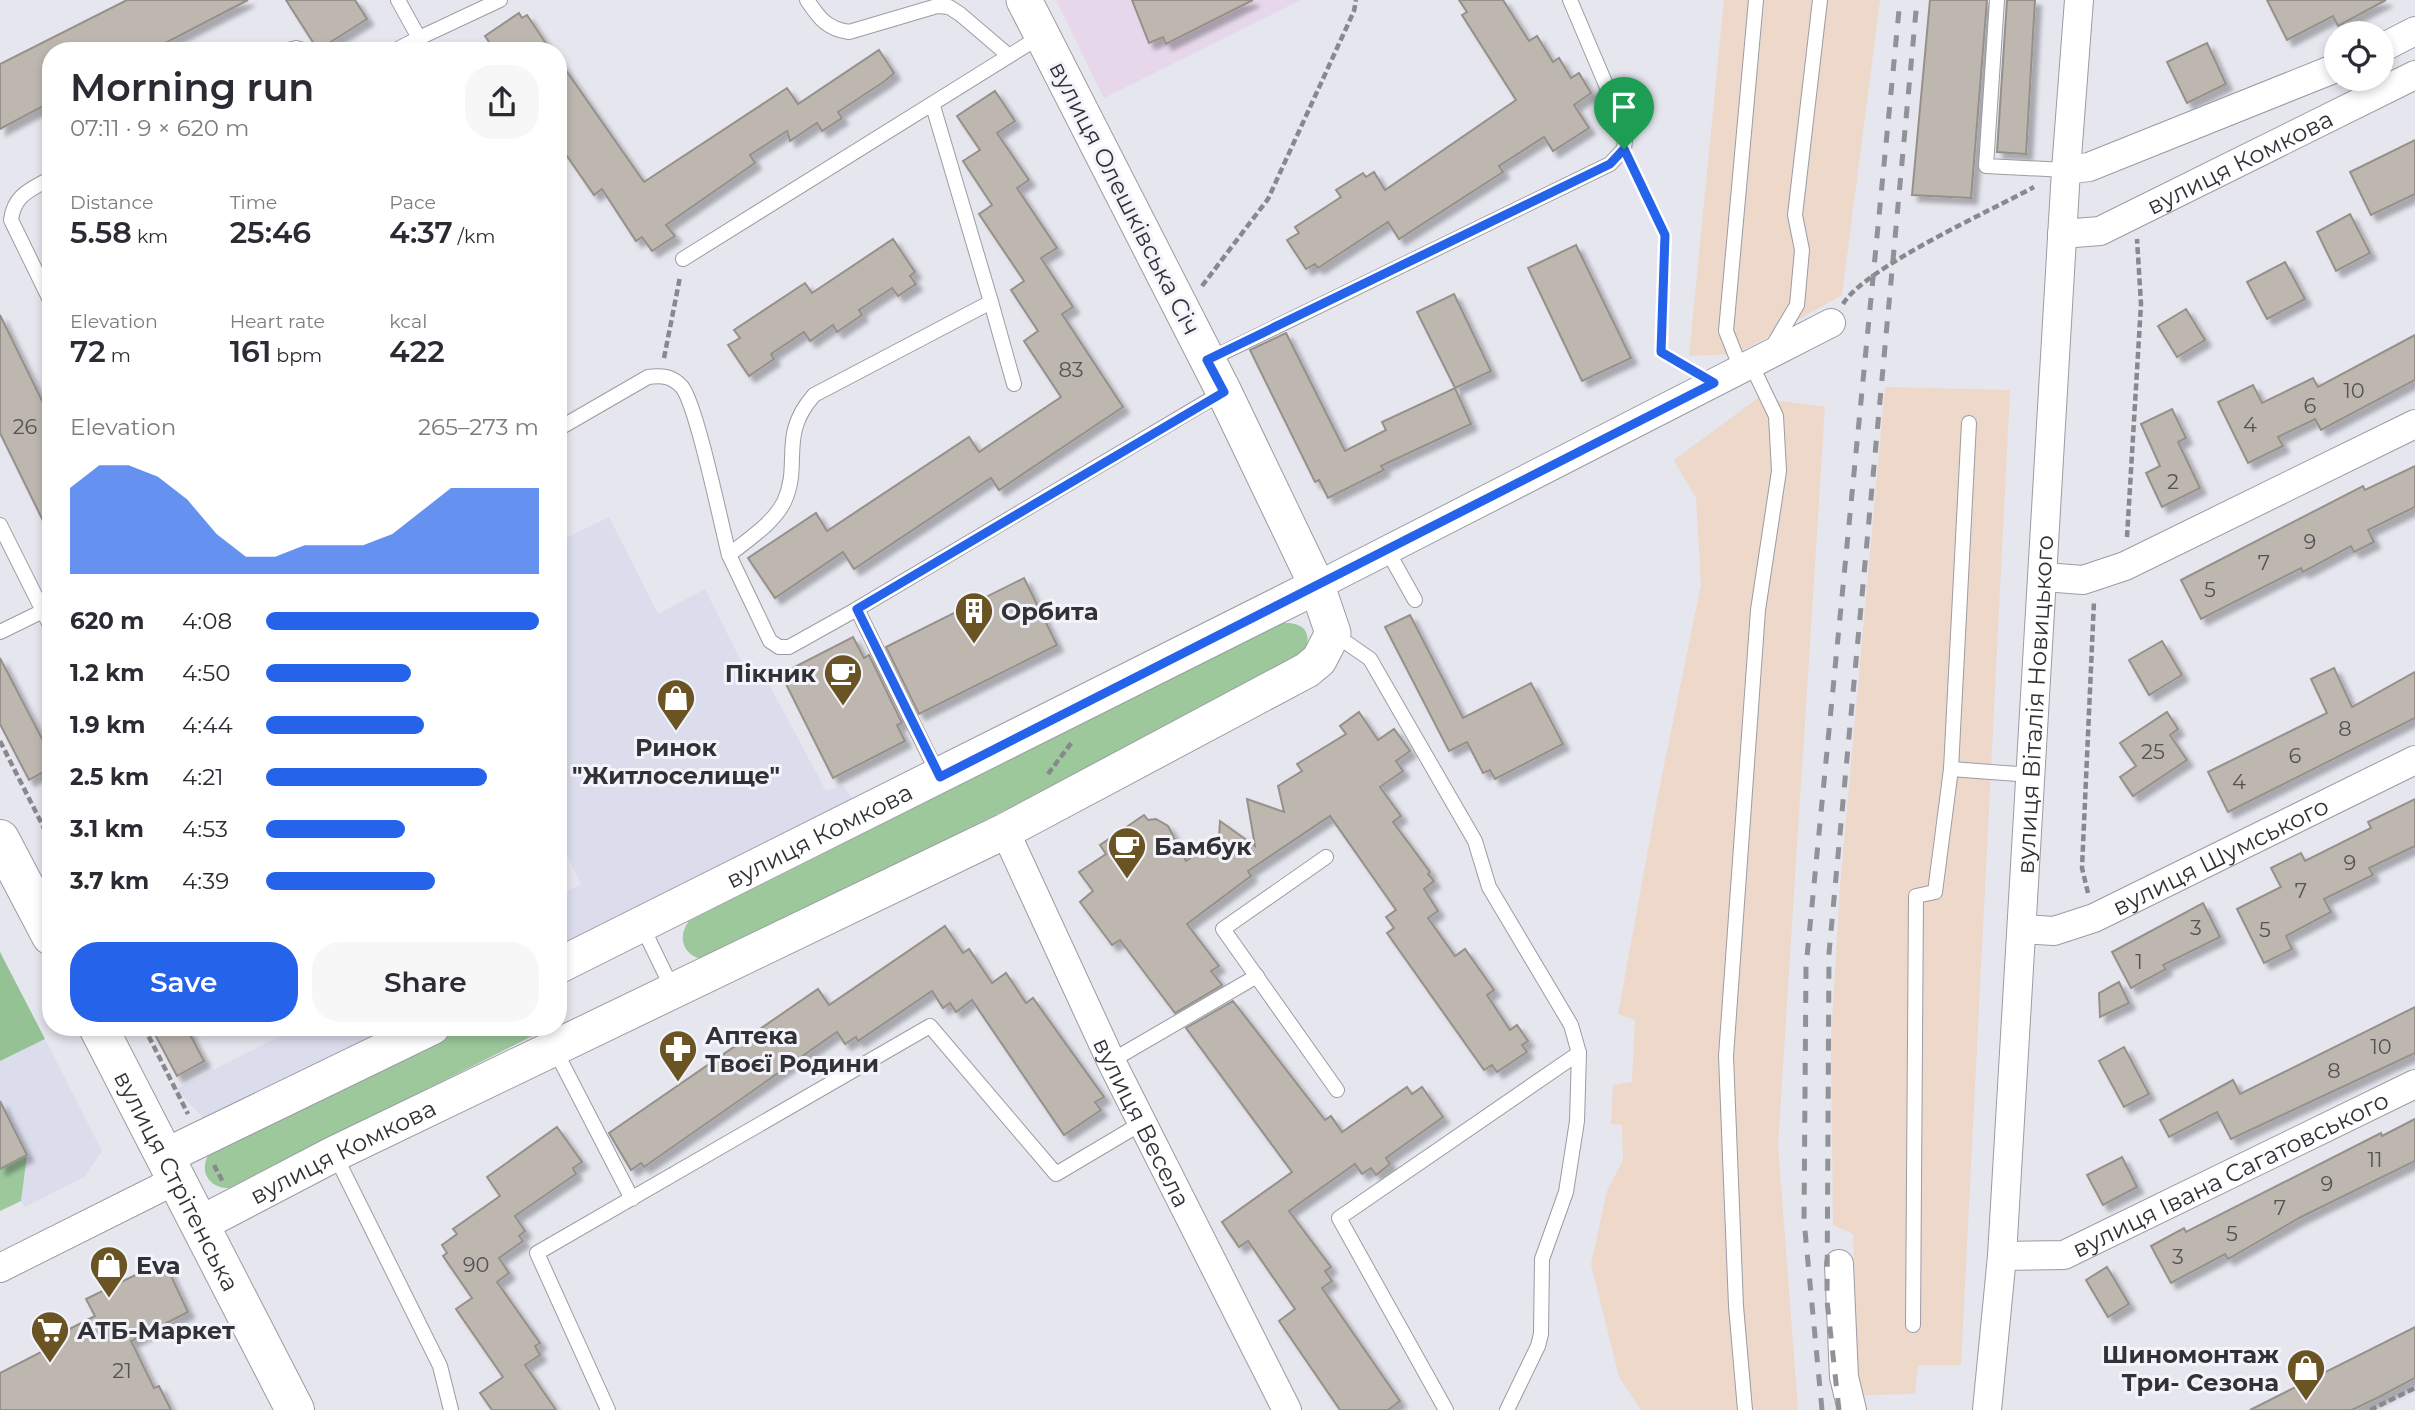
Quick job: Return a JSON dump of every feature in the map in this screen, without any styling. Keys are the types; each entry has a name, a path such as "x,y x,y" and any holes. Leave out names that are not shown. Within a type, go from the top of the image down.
{"main road":[{"path":"0,839 42,919"},
{"name":"вулиця Стрітенська","path":"104,1036 202,1223 295,1410"}],"street":[{"name":"вулиця Олешківська Січ","path":"1024,0 1224,392 1317,586 1333,633"},
{"name":"вулиця Віталія Новицького","path":"1987,1410 2003,1256 2062,234 2079,0"},
{"path":"2394,42 2415,32"},
{"name":"вулиця Комкова","path":"2066,170 2089,167 2324,73"},
{"name":"вулиця Комкова","path":"2062,234 2101,231 2415,75"},
{"name":"вулиця Комкова","path":"567,962 940,777 1830,323"},
{"path":"2044,577 2083,580 2125,566 2415,424"},
{"name":"вулиця Комкова","path":"202,1223 334,1154 1005,831 1307,670 1319,660 1333,633"},
{"name":"вулиця Шумського","path":"2022,929 2054,931 2094,918 2415,760"},
{"name":"вулиця Весела","path":"1005,831 1111,1061 1287,1410"},
{"path":"0,1268 172,1167 415,1036"},
{"name":"вулиця Івана Сагатовського","path":"2003,1256 2064,1255 2415,1084"},
{"path":"1839,1264 1844,1377 1852,1410"}],"lane":[{"path":"398,0 419,38"},
{"path":"411,42 500,0"},
{"path":"807,0 820,20 834,30 849,32 937,6 949,7 1008,55"},
{"path":"1207,360 1610,164 1624,149 1626,132 1570,0"},
{"path":"1745,1410 1736,1306 1726,1056 1758,610 1779,471 1776,416 1753,363 1726,331 1756,0"},
{"path":"1753,363 1797,305 1802,250 1795,215 1819,0"},
{"path":"1997,0 1986,166 2066,170"},
{"path":"684,259 933,106 1042,35"},
{"path":"933,106 1014,384"},
{"path":"42,183 22,194 13,205 11,220 42,284"},
{"path":"729,555 773,517 783,503 788,489 793,432 800,412 814,395 991,302"},
{"path":"567,424 648,377 660,375 674,379 684,390 729,555 771,641 779,647 789,647 1224,392"},
{"path":"1913,1325 1916,896 1935,892 1951,769 1969,423"},
{"path":"0,525 42,599"},
{"path":"1387,550 1415,600"},
{"path":"857,609 940,777"},
{"path":"0,632 42,611"},
{"path":"1333,633 1370,659 1475,841 1489,887 1571,1025 1578,1053 1577,1121 1566,1192 1542,1259 1541,1334 1507,1410"},
{"path":"1951,769 2031,775"},
{"path":"1326,857 1223,929 1337,1090"},
{"path":"642,926 674,991"},
{"path":"1111,1061 1257,976"},
{"path":"608,1410 537,1253 930,1026 1056,1174 1142,1123"},
{"path":"554,1048 632,1199"},
{"path":"1446,1410 1339,1218 1578,1053"},
{"path":"334,1154 440,1366 451,1410"}],"path":[{"path":"1183,312 1268,199 1354,11 1356,0"},
{"path":"1624,149 1665,235 1661,352 1714,383"},
{"path":"1830,323 1848,296 1892,263 2066,170"},
{"path":"2125,566 2141,304 2136,213"},
{"path":"660,375 684,259"},
{"path":"2094,918 2082,869 2095,576"},
{"path":"1045,777 1078,734"},
{"path":"0,741 42,824"},
{"path":"149,1036 188,1113"},
{"path":"2370,1410 2415,1388"}],"shaded area":[{"path":"1056,0 1301,0 1104,98"},
{"path":"1724,0 1880,0 1842,295 1737,354 1689,356"},
{"path":"1885,387 2010,390 1961,1365 1918,1365 1915,1394 1859,1395 1853,1234 1833,1225 1831,1041 1840,886"},
{"path":"1758,398 1825,407 1778,1144 1798,1410 1641,1410 1619,1377 1591,1264 1607,1191 1623,1160 1622,1125 1611,1124 1613,1085 1632,1082 1635,1020 1618,1014 1658,795 1701,585 1696,498 1674,460"},
{"name":"Ринок \"Житлоселище\"","path":"609,517 658,614 705,589 750,679 762,671 826,791 843,785 856,804 567,948 567,891 581,884 567,855 567,538"},
{"path":"280,1036 393,1036 212,1127 176,1089"},
{"path":"45,1039 102,1151 84,1177 25,1207 21,1201 27,1155 0,1102 0,1061"}],"green space":[{"path":"1283,623 1299,626 1307,634 1307,646 1302,661 708,959 694,956 685,947 683,935 689,921"},
{"path":"0,952 45,1039 0,1061"},
{"path":"439,1036 532,1036 230,1188 216,1185 207,1177 205,1165 211,1151"},
{"path":"27,1155 21,1201 0,1211 0,1169"}],"building":[{"path":"127,0 248,0 167,42 44,42"},
{"path":"286,0 355,0 367,19 331,42 313,42"},
{"path":"1132,0 1253,0 1166,44 1163,37 1149,43"},
{"path":"1459,0 1503,0 1529,41 1537,36 1553,62 1559,58 1571,78 1579,73 1591,93 1574,105 1589,128 1553,151 1544,137 1499,166 1503,172 1399,239 1388,222 1318,268 1315,264 1306,269 1287,240 1299,233 1295,227 1341,197 1336,190 1363,173 1366,177 1374,172 1385,190 1516,100 1462,15 1467,12"},
{"path":"1930,0 1987,0 1971,198 1912,195"},
{"path":"2007,0 2035,0 2026,154 1997,152"},
{"path":"2267,0 2386,0 2347,21 2336,21 2333,16 2287,40"},
{"path":"519,13 522,18 527,15 545,42 489,42 485,36"},
{"path":"42,43 42,107 0,129 0,64"},
{"path":"2207,43 2226,84 2187,103 2167,62"},
{"path":"879,50 894,73 838,112 842,118 822,131 817,123 790,141 787,131 750,155 755,163 666,225 675,236 652,251 642,237 636,241 602,189 594,195 567,156 567,72 644,182 787,88 798,104"},
{"path":"995,91 1015,121 997,133 1029,180 1017,188 1057,248 1041,258 1073,307 1062,314 1123,407 999,490 991,478 854,569 843,552 775,598 748,558 816,513 827,531 969,437 979,452 1061,397 1024,341 1038,331 1011,290 1024,281 979,214 992,205 963,161 980,150 957,116"},
{"path":"2415,140 2415,194 2371,215 2350,172"},
{"path":"2350,214 2370,253 2336,271 2317,232"},
{"path":"893,239 915,272 910,276 916,284 898,296 892,288 859,310 862,315 837,332 833,325 810,341 804,332 771,354 774,359 749,376 728,345 740,338 734,330 805,283 812,293"},
{"path":"1576,245 1631,358 1582,381 1528,268"},
{"path":"2285,262 2305,299 2267,319 2247,282"},
{"path":"1454,294 1491,371 1455,388 1417,312"},
{"path":"2186,309 2205,340 2177,357 2158,326"},
{"path":"0,315 42,401 42,519 0,433"},
{"path":"1286,333 1345,451 1386,430 1382,422 1455,388 1471,424 1381,466 1384,470 1328,498 1319,480 1315,482 1250,350"},
{"path":"2415,335 2415,380 2321,430 2315,419 2278,437 2283,446 2248,463 2218,402 2253,385 2262,403 2313,378 2318,387"},
{"path":"2172,409 2186,438 2178,442 2200,488 2162,507 2146,473 2160,466 2141,424"},
{"path":"2415,466 2415,507 2368,530 2374,542 2354,552 2351,546 2303,572 2301,568 2201,619 2181,580 2363,486 2365,490"},
{"name":"Орбита","path":"1024,578 1057,645 919,714 886,647"},
{"path":"1410,615 1463,718 1531,683 1563,744 1495,779 1490,770 1483,773 1467,742 1449,751 1385,627"},
{"name":"Пікник","path":"853,637 864,658 869,655 902,723 897,725 905,741 833,778 781,674"},
{"path":"2162,641 2182,675 2149,695 2129,660"},
{"path":"0,658 42,739 42,773 29,780 0,724"},
{"path":"2334,668 2352,707 2415,672 2415,718 2228,812 2208,772 2327,713 2311,679"},
{"path":"1359,712 1378,740 1394,729 1410,751 1396,761 1403,771 1380,787 1401,816 1393,822 1434,881 1424,889 1438,911 1428,918 1455,956 1465,949 1494,990 1487,995 1510,1030 1517,1025 1528,1041 1522,1045 1527,1052 1497,1072 1492,1065 1484,1070 1387,933 1394,928 1386,917 1396,910 1330,816 1248,871 1251,876 1187,924 1219,966 1211,971 1222,985 1175,1013 1120,940 1112,945 1080,902 1093,891 1079,872 1106,854 1100,845 1144,815 1148,820 1156,819 1168,826 1186,861 1219,838 1220,821 1255,846 1247,799 1284,812 1278,786 1302,771 1297,764 1346,734 1340,726"},
{"path":"2167,712 2178,729 2170,735 2187,760 2133,796 2120,777 2136,766 2120,743"},
{"path":"2415,799 2415,846 2369,868 2373,875 2324,899 2331,912 2286,936 2292,949 2264,963 2237,909 2281,887 2271,868 2301,853 2305,861 2371,828 2368,822"},
{"path":"2203,903 2220,937 2163,965 2166,969 2131,988 2112,952"},
{"path":"945,926 963,953 969,949 992,983 1006,973 1026,1003 1033,998 1104,1097 1095,1102 1101,1110 1064,1135 972,1000 956,1012 950,1003 943,1008 932,991 858,1041 856,1037 845,1044 837,1032 644,1167 641,1163 631,1170 609,1133 818,989 829,1005"},
{"path":"2119,982 2129,1003 2100,1017 2099,993"},
{"path":"1233,1001 1325,1120 1331,1116 1342,1132 1407,1087 1412,1094 1422,1087 1443,1117 1386,1158 1390,1164 1376,1175 1371,1168 1362,1174 1355,1164 1289,1211 1331,1267 1325,1271 1332,1281 1322,1288 1400,1401 1388,1410 1340,1410 1279,1321 1295,1309 1248,1241 1239,1247 1222,1222 1292,1172 1186,1028"},
{"path":"2415,1007 2415,1053 2231,1139 2217,1112 2169,1137 2160,1120 2233,1080 2240,1094"},
{"path":"156,1036 191,1036 204,1061 177,1076"},
{"path":"2124,1047 2149,1094 2124,1107 2099,1061"},
{"path":"0,1101 27,1155 0,1169"},
{"path":"2415,1119 2415,1161 2301,1217 2228,1259 2225,1254 2171,1283 2151,1246 2184,1228 2186,1232 2381,1133 2382,1136"},
{"path":"557,1127 582,1162 573,1168 576,1174 515,1216 525,1231 519,1236 523,1241 499,1258 509,1273 497,1282 540,1343 535,1346 540,1355 525,1365 556,1410 492,1410 480,1393 503,1377 456,1309 472,1298 443,1256 447,1253 442,1245 457,1234 453,1229 500,1196 487,1177"},
{"path":"2122,1157 2137,1187 2103,1205 2087,1175"},
{"path":"164,1261 188,1312 131,1341 154,1388 159,1386 171,1410 0,1410 0,1373 49,1348 46,1341 95,1316 86,1299"},
{"path":"2107,1267 2129,1304 2108,1317 2086,1280"},
{"path":"2415,1327 2415,1378 2379,1397 2352,1410 2250,1410"}],"railway":[{"path":"1822,1410 1804,1220 1806,967 1900,0"},
{"path":"1839,1410 1827,1301 1829,953 1917,0"}],"place":[{"name":"Орбита","path":"974,645"},
{"name":"Пікник","path":"843,707"},
{"name":"Ринок \"Житлоселище\"","path":"676,732"},
{"name":"Бамбук","path":"1127,880"},
{"name":"Аптека Твоєї Родини","path":"678,1083"},
{"name":"Eva","path":"109,1299"},
{"name":"АТБ-Маркет","path":"50,1364"},
{"name":"Шиномонтаж Три- Сезона","path":"2306,1402"}],"route":[{"path":"1624,149 1665,235 1661,352 1714,383 940,777 857,609 1224,392 1207,360 1610,164 1624,149"}]}
